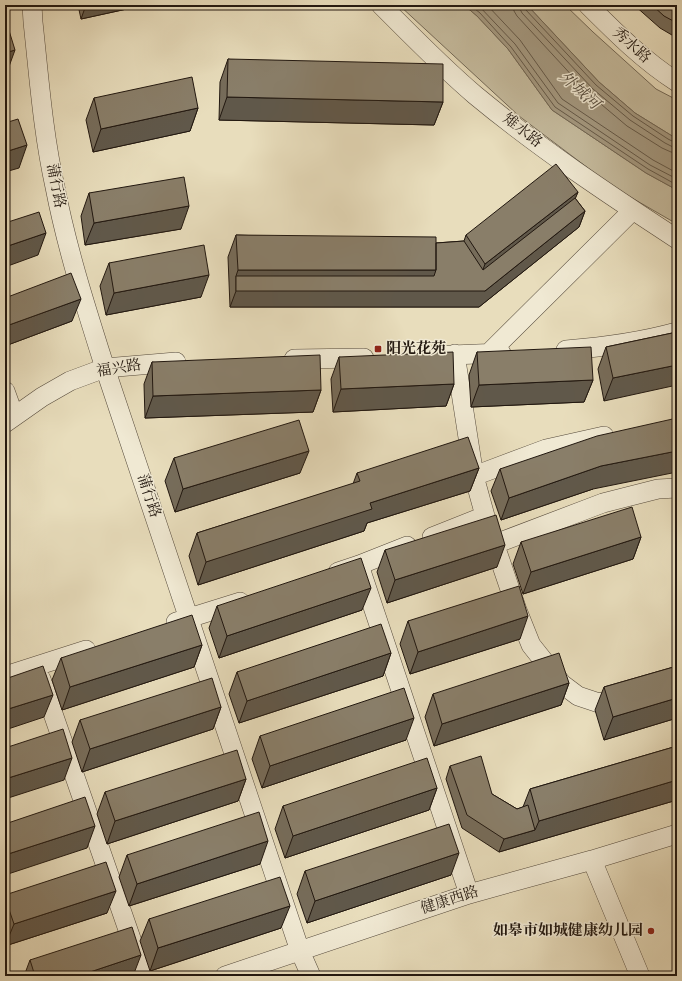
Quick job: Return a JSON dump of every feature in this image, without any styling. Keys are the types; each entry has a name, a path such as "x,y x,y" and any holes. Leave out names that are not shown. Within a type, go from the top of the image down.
{"street":[{"name":"蒲行路","path":"32,5 44,124 54,186 87,310 105,368 300,951 311,976"},
{"name":"雉水路","path":"381,5 475,95 549,152 677,239"},
{"name":"秀水路","path":"588,5 615,32 660,71 677,82"},
{"path":"488,354 633,210"},
{"path":"551,350 625,344 677,332"},
{"path":"408,356 520,352"},
{"path":"455,354 474,476 485,516 517,610 531,645 562,684 578,696 599,703 636,694"},
{"path":"276,360 377,357"},
{"name":"福兴路","path":"10,419 42,397 70,381 105,368 190,361"},
{"path":"5,391 10,419"},
{"path":"474,476 546,449 622,432"},
{"path":"495,544 603,502 658,489 677,488"},
{"path":"322,577 359,565 485,516"},
{"path":"359,565 469,894"},
{"path":"158,627 255,597"},
{"path":"5,676 105,644"},
{"path":"36,666 144,976"},
{"name":"健康西路","path":"225,976 469,894 592,860 677,834"},
{"path":"592,860 640,976"}],"shaded area":[{"path":"399,5 464,5 477,16 508,49 552,110 646,173 677,190 677,224 613,187 519,116"},
{"path":"527,5 565,5 656,89 677,100 677,139 635,113 599,82"}],"water":[{"name":"外城河","path":"464,5 527,5 599,82 635,113 677,139 677,190 646,173 552,110 508,49 477,16"}],"building":[{"path":"652,5 677,5 677,23 664,16"},
{"path":"5,24 7,24 15,50 5,53"},
{"path":"228,59 443,64 443,102 227,97"},
{"path":"192,77 198,108 101,129 94,98"},
{"path":"18,119 27,145 5,152 5,123"},
{"path":"556,164 578,192 485,264 466,235"},
{"path":"184,177 189,206 94,223 89,193"},
{"path":"575,198 585,211 485,291 236,291 236,276 434,276 436,270 436,243 464,241 483,270"},
{"path":"39,212 46,233 5,247 5,223"},
{"path":"236,235 436,237 436,270 238,270"},
{"path":"204,245 209,275 114,293 109,263"},
{"path":"71,273 81,299 9,325 5,315 5,298"},
{"path":"677,332 677,365 613,378 606,347"},
{"path":"591,347 593,380 479,385 477,352"},
{"path":"453,352 454,384 341,389 339,357"},
{"path":"320,355 321,390 153,396 152,362"},
{"path":"677,418 677,451 601,466 509,498 500,469 597,436"},
{"path":"299,420 309,451 183,489 174,458"},
{"path":"468,437 479,468 370,503 372,509 206,562 197,533 360,481 357,473"},
{"path":"632,507 641,537 531,572 521,542"},
{"path":"496,515 505,545 395,580 385,550"},
{"path":"361,558 371,588 227,636 217,606"},
{"path":"519,586 528,616 418,652 408,621"},
{"path":"192,615 202,645 70,687 61,658"},
{"path":"381,624 391,653 247,701 237,672"},
{"path":"559,653 569,683 442,724 433,694"},
{"path":"43,666 53,695 5,710 5,679"},
{"path":"677,666 677,698 613,717 604,687"},
{"path":"212,678 221,707 90,749 80,720"},
{"path":"404,688 414,718 270,766 260,736"},
{"path":"63,729 72,758 5,779 5,748"},
{"path":"677,746 677,780 539,821 530,789"},
{"path":"237,750 246,779 115,821 105,792"},
{"path":"481,756 492,794 517,809 528,805 535,830 504,839 467,815 450,766"},
{"path":"427,758 437,788 293,836 283,806"},
{"path":"85,797 95,826 5,855 5,824"},
{"path":"259,812 268,841 137,884 127,855"},
{"path":"449,824 459,853 315,901 305,871"},
{"path":"106,862 116,891 14,924 5,895"},
{"path":"280,877 290,906 158,948 149,919"},
{"path":"132,927 141,955 78,976 35,976 30,960"}],"place":[{"name":"阳光花苑","path":"378,349"},
{"name":"如皋市如城健康幼儿园","path":"651,931"}]}
